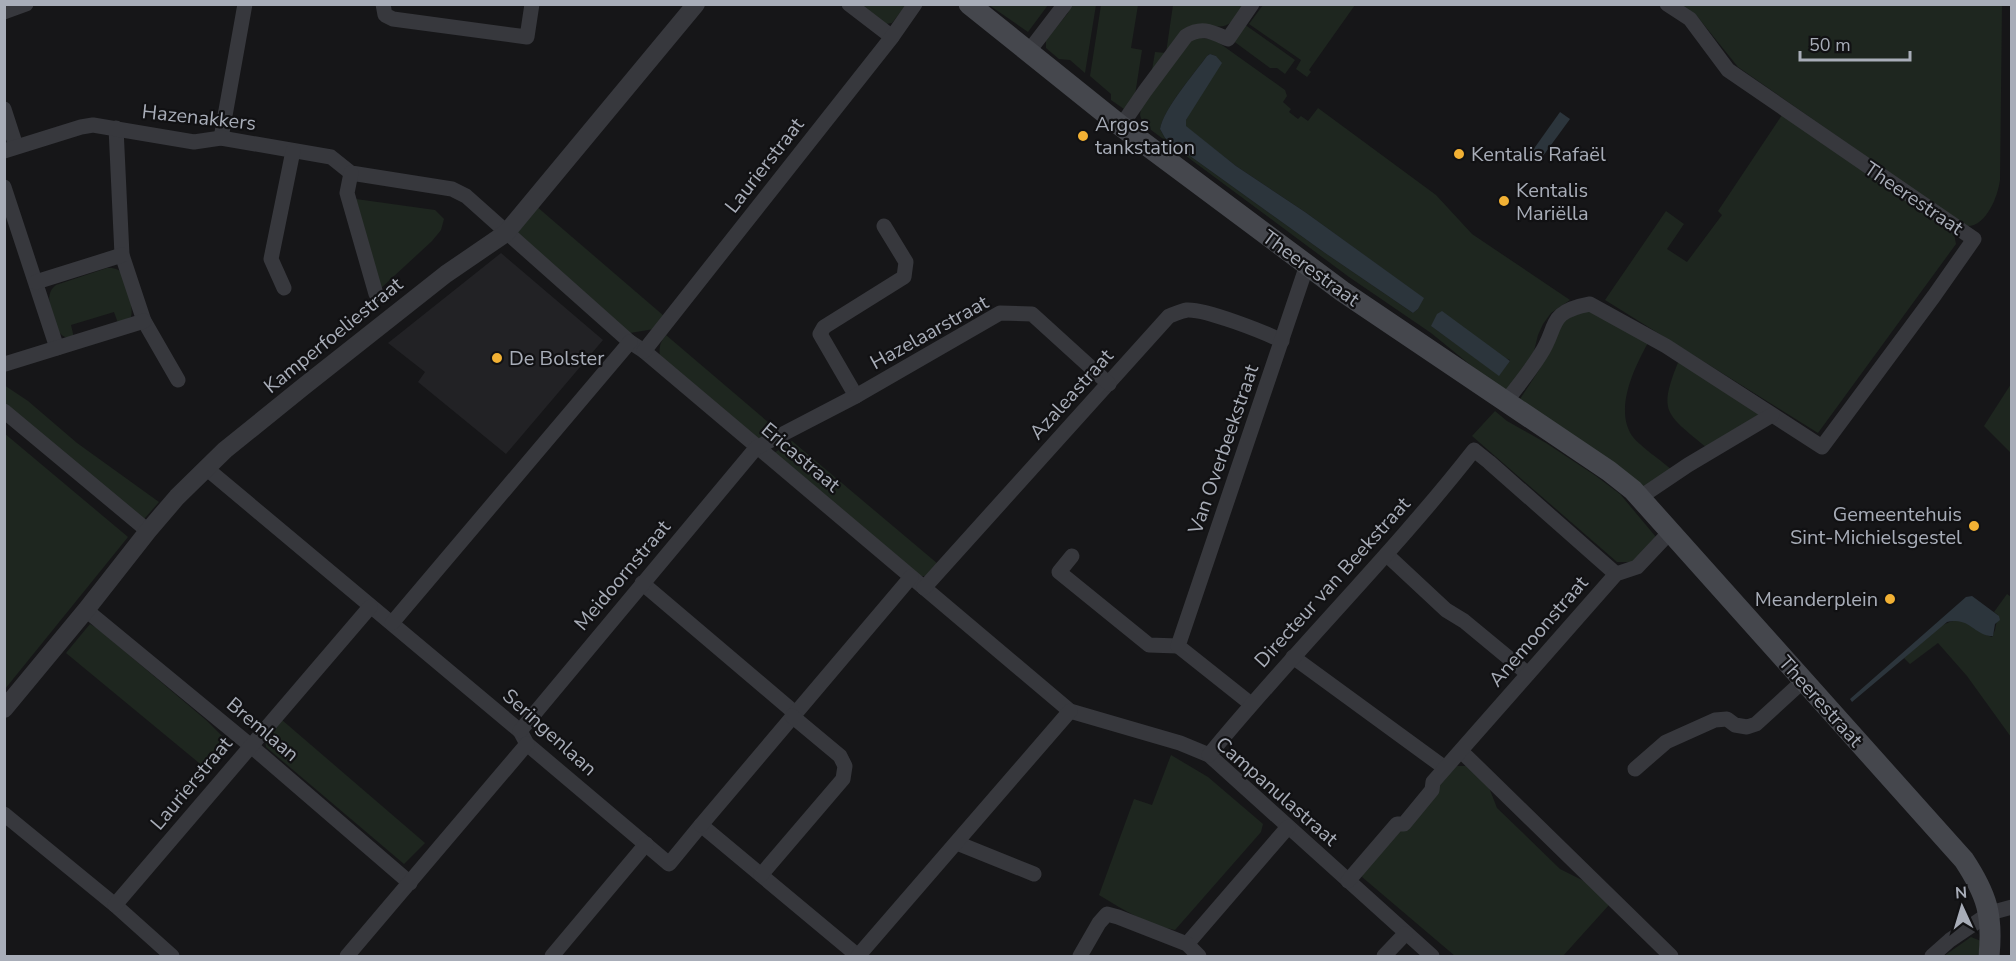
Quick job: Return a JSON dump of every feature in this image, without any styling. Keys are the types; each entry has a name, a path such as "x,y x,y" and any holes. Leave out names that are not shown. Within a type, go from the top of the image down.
{"main road":[{"name":"Theerestraat","path":"969,4 1122,126 1341,291 1609,471 1633,490 1964,860 1979,883 1990,913 1989,957"}],"street":[{"path":"4,12 26,4"},
{"path":"221,138 245,4"},
{"path":"383,4 385,15 393,19 527,37 532,4"},
{"name":"Kamperfoeliestraat","path":"4,710 148,531 206,468 225,450 437,280 506,233 696,4"},
{"path":"849,4 892,37"},
{"name":"Laurierstraat","path":"644,351 892,37 915,4"},
{"path":"1029,51 1065,4"},
{"path":"1122,126 1186,36 1202,30 1228,39 1252,4"},
{"name":"Theerestraat","path":"1506,402 1542,352 1554,322 1566,311 1590,304 1666,346 1822,447 1974,239 1728,70 1690,19 1667,4"},
{"path":"4,109 10,149"},
{"name":"Hazenakkers","path":"10,149 81,126 93,125 194,142 221,138 331,157 351,173 452,189 466,196 506,233"},
{"path":"116,128 122,255 144,321 178,380"},
{"path":"284,288 272,259 293,151"},
{"path":"351,173 347,193 376,294"},
{"path":"4,188 57,348"},
{"path":"856,396 820,334 824,327 904,277 906,262 884,226"},
{"name":"Ericastraat","path":"506,233 630,342 644,351 1070,711"},
{"path":"36,282 122,255"},
{"name":"Van Overbeekstraat","path":"1178,646 1307,265"},
{"name":"Azaleastraat","path":"924,588 1169,316 1187,310 1208,314 1282,340"},
{"name":"Hazelaarstraat","path":"756,448 856,396 1000,314 1032,314 1108,384"},
{"path":"5,364 144,321"},
{"path":"392,623 630,342"},
{"path":"4,411 148,531"},
{"path":"1639,498 1688,465 1773,415"},
{"name":"Meidoornstraat","path":"347,957 410,883 642,583 756,448"},
{"name":"Directeur van Beekstraat","path":"1209,755 1251,704 1387,555 1474,450 1616,574"},
{"name":"Seringenlaan","path":"206,468 392,623 669,864 701,825"},
{"name":"Anemoonstraat","path":"1445,768 1616,574 1637,567 1670,532"},
{"path":"1387,555 1446,610 1464,621 1528,674"},
{"path":"1072,556 1059,572 1072,584 1149,645 1178,646 1251,704"},
{"path":"911,577 701,825 761,876 858,957 1070,711"},
{"path":"642,583 840,756 845,766 843,779 761,876"},
{"name":"Laurierstraat","path":"115,905 370,607"},
{"name":"Bremlaan","path":"86,610 410,883"},
{"path":"1293,657 1445,768 1433,782 1432,790 1404,824 1397,824 1348,881"},
{"path":"1635,769 1666,742 1715,720 1727,719 1735,725 1747,727 1756,724 1803,681"},
{"name":"Campanulastraat","path":"1070,711 1180,743 1209,755 1432,957"},
{"path":"1461,752 1671,957"},
{"path":"4,814 115,905 172,957"},
{"path":"1187,944 1288,827"},
{"path":"957,843 1034,873"},
{"path":"552,957 646,844"},
{"path":"1932,957 1950,940 1990,913 2012,907"},
{"path":"1080,957 1099,923 1107,914 1187,944 1199,957"},
{"path":"1384,957 1406,934"}],"shaded area":[{"path":"859,5 906,5 892,23 886,24"},
{"path":"989,5 1048,5 1028,32"},
{"path":"1070,5 1096,5 1085,73 1070,60 1059,59 1046,48 1046,40 1068,13"},
{"path":"1101,5 1138,5 1131,48 1142,50 1135,95 1124,109 1111,100 1111,94 1090,76"},
{"path":"1173,5 1244,5 1229,24 1220,27 1206,25 1152,70 1155,52 1166,53"},
{"path":"1263,5 1355,5 1309,70 1311,72 1307,77 1296,69 1301,60 1249,24"},
{"path":"1680,5 2002,5 2000,180 1990,210 1979,222 1966,226 1738,67 1696,15"},
{"path":"1244,24 1295,60 1285,74 1277,68 1270,68 1232,40"},
{"path":"1195,37 1215,40 1285,90 1287,96 1283,102 1291,109 1289,112 1298,119 1301,116 1308,121 1318,108 1436,195 1472,234 1570,300 1551,313 1543,324 1534,351 1509,392 1143,124 1140,115 1141,108 1190,39","holes":["1210,54 1216,56 1186,120 1186,127 1236,166 1305,212 1423,298 1418,309 1413,313 1165,138 1160,129 1167,111","1431,326 1510,360 1510,361 1499,375"]},
{"path":"1210,54 1216,56 1222,63 1186,120 1186,126 1236,166 1305,212 1424,298 1413,313 1165,138 1160,129 1167,111 1187,81"},
{"path":"1560,112 1570,119 1543,156 1533,150"},
{"path":"1782,115 1954,234 1956,244 1818,433 1605,300 1666,211 1684,224 1667,249 1687,262 1722,215 1718,211"},
{"path":"356,199 435,210 444,219 441,230 432,241 380,289"},
{"path":"536,206 664,316 654,329 630,333 513,234"},
{"name":"De Bolster","path":"501,253 603,340 506,454 418,382 425,372 388,343"},
{"path":"107,268 117,269 123,277 131,302 131,317 118,323 114,312 71,325 74,338 64,337 59,332 50,307 52,290 56,285"},
{"path":"1585,309 1649,341 1628,388 1625,414 1627,426 1641,445 1672,470 1645,489 1520,399 1539,370 1561,323"},
{"path":"1442,311 1510,361 1499,376 1431,326 1437,314"},
{"path":"666,335 775,428 758,441 660,359 660,346"},
{"path":"1679,360 1765,415 1706,447 1674,418 1669,410 1669,391"},
{"path":"2011,384 2011,453 1984,426"},
{"path":"4,385 28,401 77,443 159,502 138,526 5,413"},
{"path":"1495,411 1620,494 1656,537 1633,562 1617,562 1472,436"},
{"path":"4,433 128,537 5,689 4,689"},
{"path":"792,441 938,564 925,576 918,576 774,453"},
{"path":"2007,594 2011,597 2011,737 1967,676 1938,643 1910,664 1904,658 1939,627 1955,621 1967,622 1992,637 1998,615 1994,612"},
{"path":"1972,596 1999,616 2000,620 1995,624 1993,636 1981,633 1961,622 1947,622 1852,702 1850,699 1966,597"},
{"path":"90,624 206,720 228,742 226,752 210,772 66,653"},
{"path":"282,720 425,843 404,864 266,747 265,740"},
{"path":"1171,755 1208,777 1263,824 1261,832 1175,930 1145,920 1099,895 1134,799 1152,805"},
{"path":"1457,766 1466,766 1488,785 1497,808 1560,869 1586,882 1609,905 1563,956 1455,956 1362,877 1364,868 1440,781"},
{"path":"1971,937 1981,941 1978,956 1944,956"}],"place":[{"name":"Argos tankstation","path":"1083,136"},
{"name":"Kentalis Rafaël","path":"1459,154"},
{"name":"Kentalis Mariëlla","path":"1504,201"},
{"name":"De Bolster","path":"497,358"},
{"name":"Gemeentehuis Sint-Michielsgestel","path":"1974,526"},
{"name":"Meanderplein","path":"1890,599"}]}
